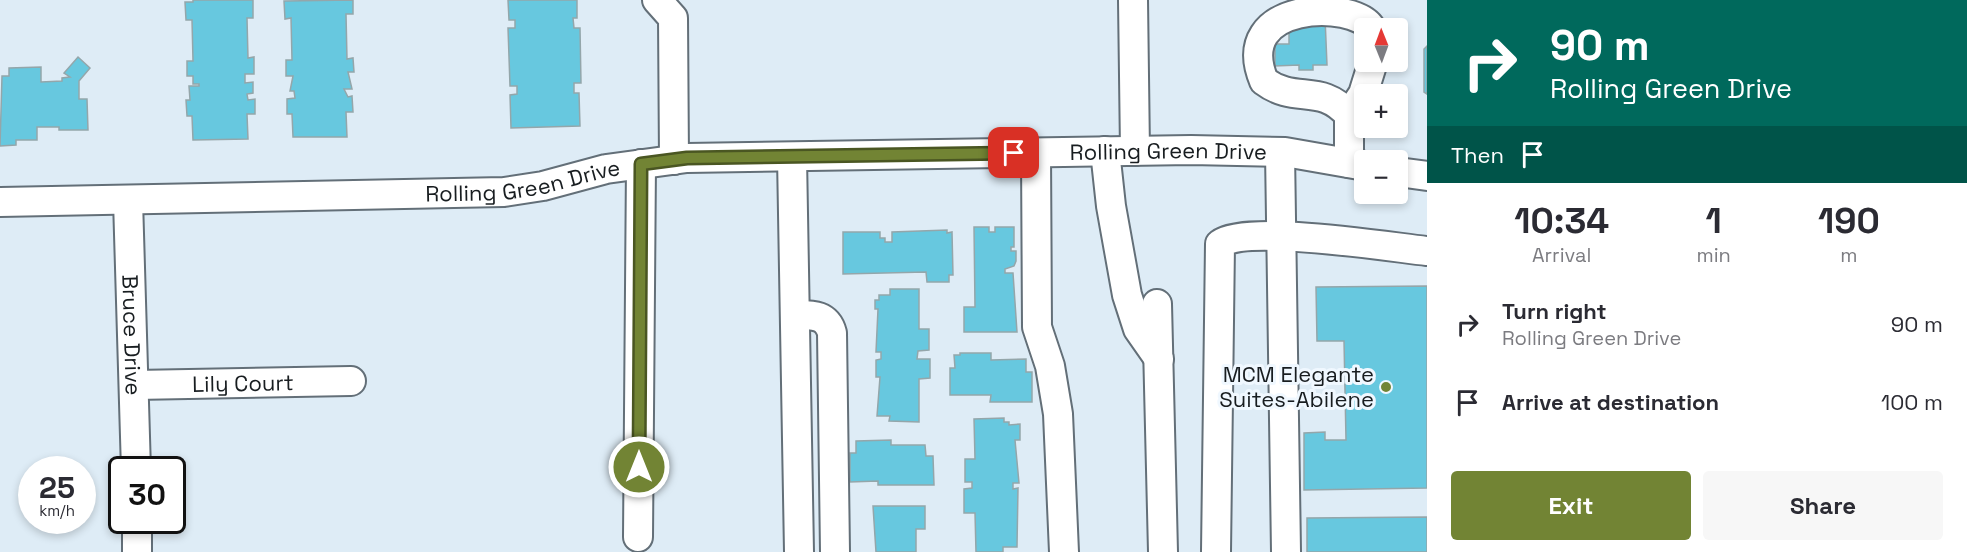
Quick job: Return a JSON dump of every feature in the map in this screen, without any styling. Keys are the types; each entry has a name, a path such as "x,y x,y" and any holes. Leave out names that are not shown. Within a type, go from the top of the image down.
{"street":[{"path":"657,0 673,18 674,160"},
{"path":"1133,0 1135,151"},
{"path":"1355,150 1349,115 1336,102 1326,96 1285,93 1264,81 1258,57 1258,44 1272,20 1283,10 1296,6 1350,9 1365,18"},
{"path":"1349,115 1363,94 1370,72"},
{"path":"1105,151 1111,206 1126,296 1137,329 1159,359"},
{"name":"Rolling Green Drive","path":"0,202 504,192 543,186 606,169 674,160 1135,151 1280,152 1354,164"},
{"path":"1280,152 1286,552"},
{"path":"1036,153 1037,327 1050,366 1058,414 1064,552"},
{"path":"792,157 799,552"},
{"path":"638,537 641,164"},
{"path":"1408,173 1427,176"},
{"name":"Bruce Drive","path":"128,200 136,456"},
{"path":"1216,552 1220,244 1234,238 1281,237 1427,251"},
{"path":"1157,304 1163,552"},
{"path":"795,315 824,318 830,323 832,333 835,552"},
{"name":"Lily Court","path":"135,385 351,381"},
{"path":"137,534 137,552"}],"building":[{"path":"193,0 253,0 253,18 247,18 248,58 254,57 254,74 245,74 245,83 253,82 253,93 247,94 248,100 255,99 255,114 247,114 248,139 193,140 192,116 187,116 186,100 190,100 189,86 199,86 199,84 193,84 193,76 187,76 187,61 193,61 192,20 186,20 185,2 193,2"},
{"path":"353,0 353,14 346,14 347,59 353,58 354,72 348,72 352,89 344,89 348,97 352,96 353,112 346,112 347,137 293,137 292,114 287,114 287,99 295,98 294,91 290,91 293,76 286,76 286,60 292,60 291,18 285,19 284,1"},
{"path":"508,0 577,0 577,18 573,18 574,28 580,28 581,83 574,83 574,93 579,93 580,126 511,128 510,95 517,94 517,86 510,86 508,28 515,28 515,20 509,20"},
{"path":"1325,17 1327,65 1313,65 1313,70 1299,70 1299,65 1275,66 1275,44 1289,44 1289,18"},
{"path":"1427,46 1427,94 1424,92 1424,49"},
{"path":"78,57 90,68 79,81 79,99 87,99 88,130 37,127 37,140 16,140 16,145 0,146 2,76 9,76 9,68 41,67 41,82 62,81 62,78 70,77 64,73"},
{"path":"974,227 989,227 989,232 995,232 995,227 1014,227 1014,247 1011,247 1011,251 1016,251 1016,261 1014,266 1005,269 1005,273 1013,273 1017,332 964,332 964,307 975,307"},
{"path":"947,230 947,233 952,232 953,275 949,275 949,282 927,282 926,272 843,274 843,232 880,232 880,238 885,238 885,242 892,242 892,232"},
{"name":"MCM Elegante Suites-Abilene","path":"1427,286 1427,488 1304,490 1304,433 1325,432 1325,440 1346,440 1344,341 1317,341 1316,287"},
{"path":"890,289 919,289 919,329 929,329 929,350 918,351 917,359 930,359 930,378 919,379 919,422 889,421 890,416 877,416 880,377 876,377 876,360 881,359 881,352 876,352 878,309 875,309 875,300 879,300 879,295 890,295"},
{"path":"960,353 991,353 991,360 1026,359 1026,372 1032,372 1032,402 990,402 991,395 950,395 950,368 955,368 954,355 960,355"},
{"path":"1004,418 1004,422 1009,422 1009,425 1020,424 1020,440 1015,440 1019,483 1013,483 1013,489 1018,488 1017,547 1003,547 1003,552 976,552 975,513 964,513 964,489 972,488 972,482 965,482 965,459 975,459 974,419"},
{"path":"891,440 891,445 925,445 926,456 933,456 934,485 878,485 878,481 850,482 850,453 856,453 856,441"},
{"path":"873,506 925,506 925,529 916,529 916,552 876,552"},
{"path":"1427,517 1427,552 1307,552 1307,518"}],"place":[{"name":"MCM Elegante Suites-Abilene","path":"1386,387"}],"route":[{"path":"639,467 641,164 687,158 1014,153"}]}
